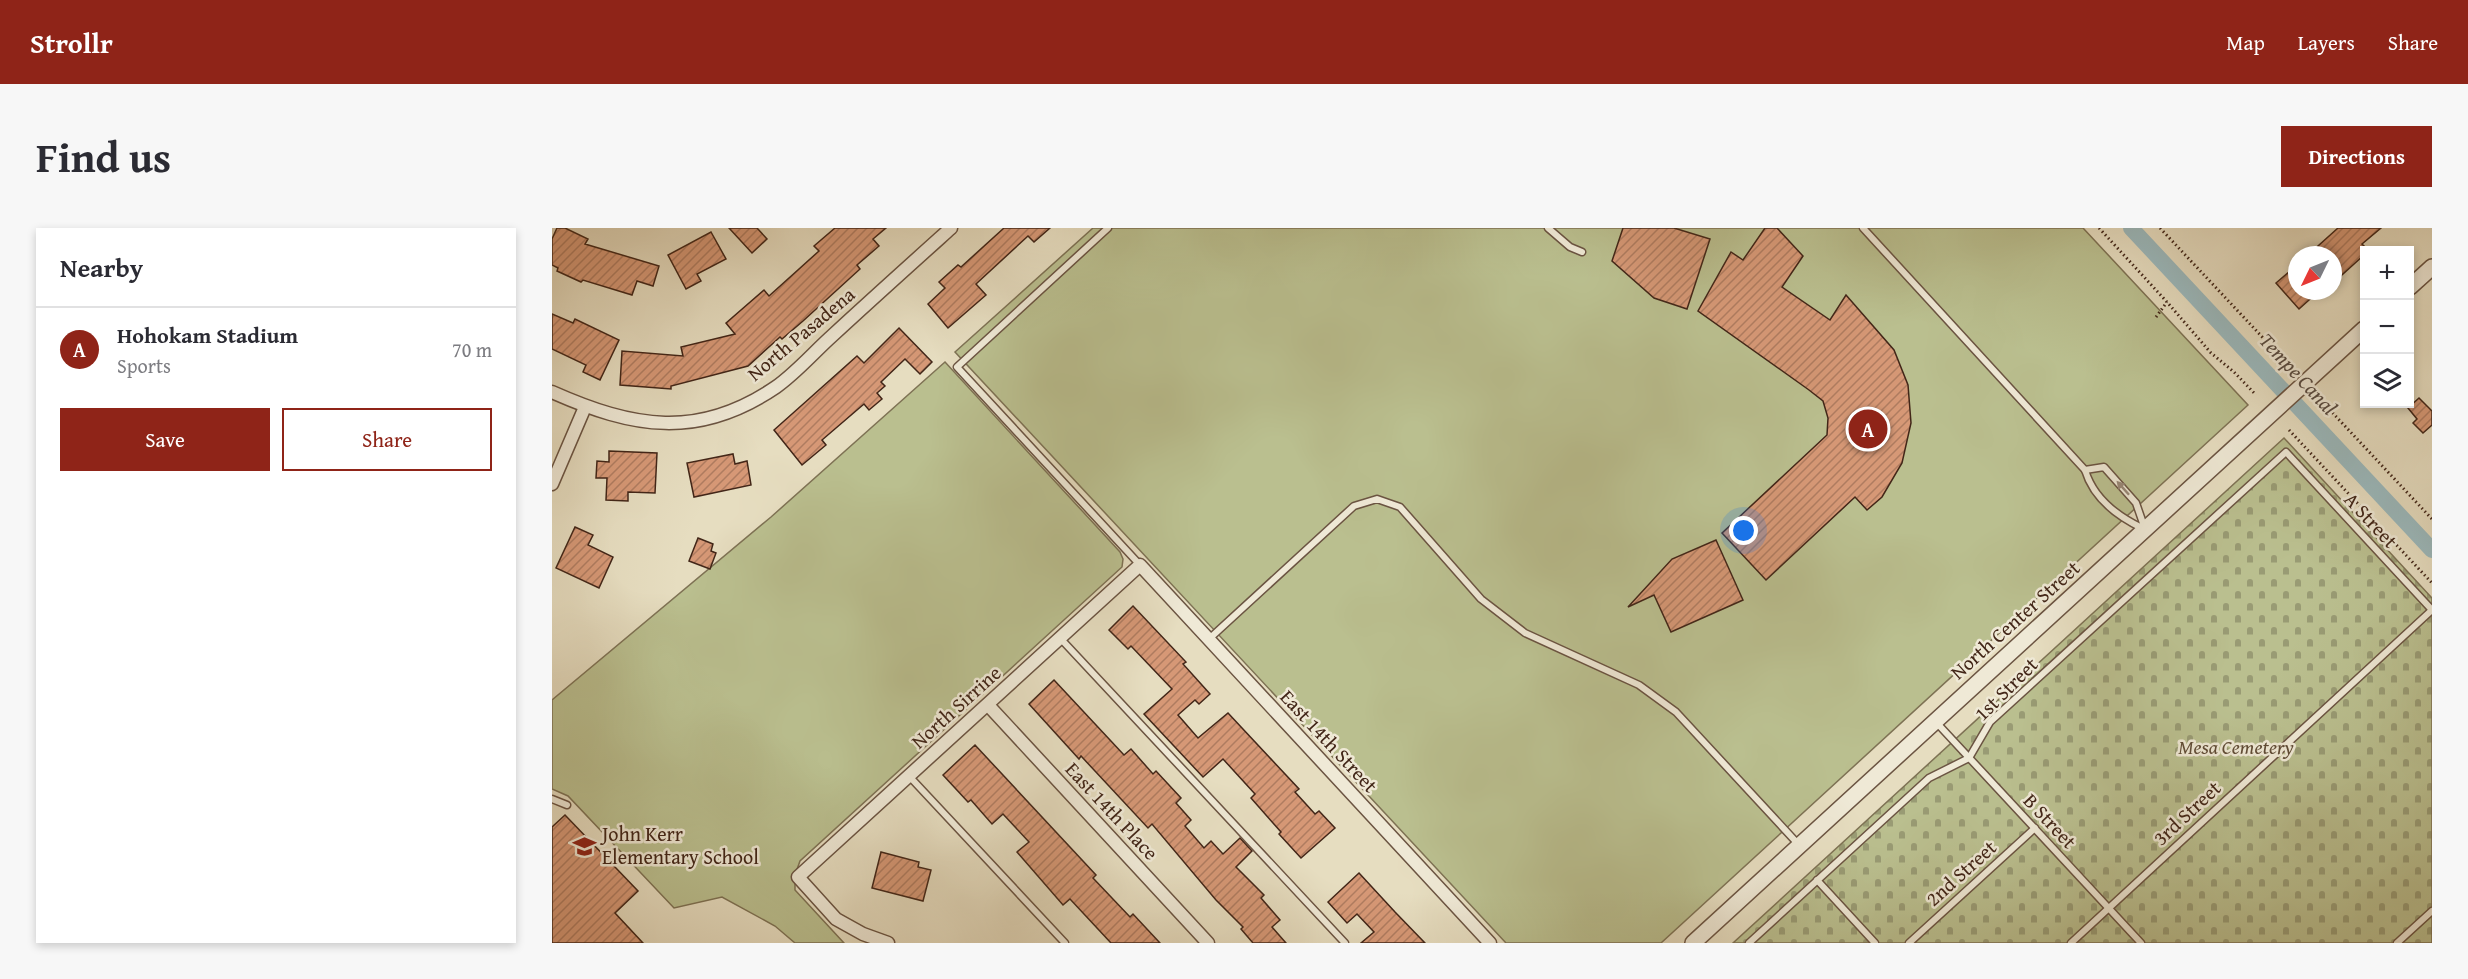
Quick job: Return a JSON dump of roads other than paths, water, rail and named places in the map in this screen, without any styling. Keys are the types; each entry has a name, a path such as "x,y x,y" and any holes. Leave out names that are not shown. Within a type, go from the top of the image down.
{"street":[{"name":"North Pasadena","path":"552,392 585,407 634,422 679,423 707,418 741,407 777,386 951,228"},
{"path":"2414,283 2432,267"},
{"name":"North Center Street","path":"1693,943 2360,332"},
{"path":"552,484 585,407"},
{"name":"North Sirrine","path":"888,943 863,934 836,919 798,877 1140,565"},
{"name":"East 14th Street","path":"1140,565 1490,943"},
{"name":"East 14th Place","path":"988,705 1208,943"}],"lane":[{"path":"1108,228 957,367 1140,565"},
{"path":"1548,228 1570,247 1582,252"},
{"path":"1863,228 2085,470 2089,484 2120,517 2145,530"},
{"name":"A Street","path":"2286,452 2432,610"},
{"name":"1st Street","path":"1969,758 1990,722 2286,452"},
{"path":"2085,470 2104,467 2136,503 2145,530"},
{"path":"1209,639 1354,506 1377,499 1400,507 1481,599 1525,633 1638,685 1676,712 1800,845"},
{"name":"3rd Street","path":"2071,943 2432,610"},
{"path":"1060,638 1345,943"},
{"name":"B Street","path":"1935,721 2141,943"},
{"path":"1749,943 1929,778 1969,758"},
{"path":"909,776 1065,943"},
{"path":"552,799 567,805"},
{"name":"2nd Street","path":"1909,943 2035,828"},
{"path":"1817,880 1875,943"},
{"path":"2397,943 2432,911"}],"waterway":[{"name":"Tempe Canal","path":"2131,228 2432,550"}],"place":[{"name":"Hohokam Stadium","path":"1868,429"},
{"name":"John Kerr Elementary School","path":"584,846"}],"park label":[{"name":"Mesa Cemetery","path":"2236,747"}]}
